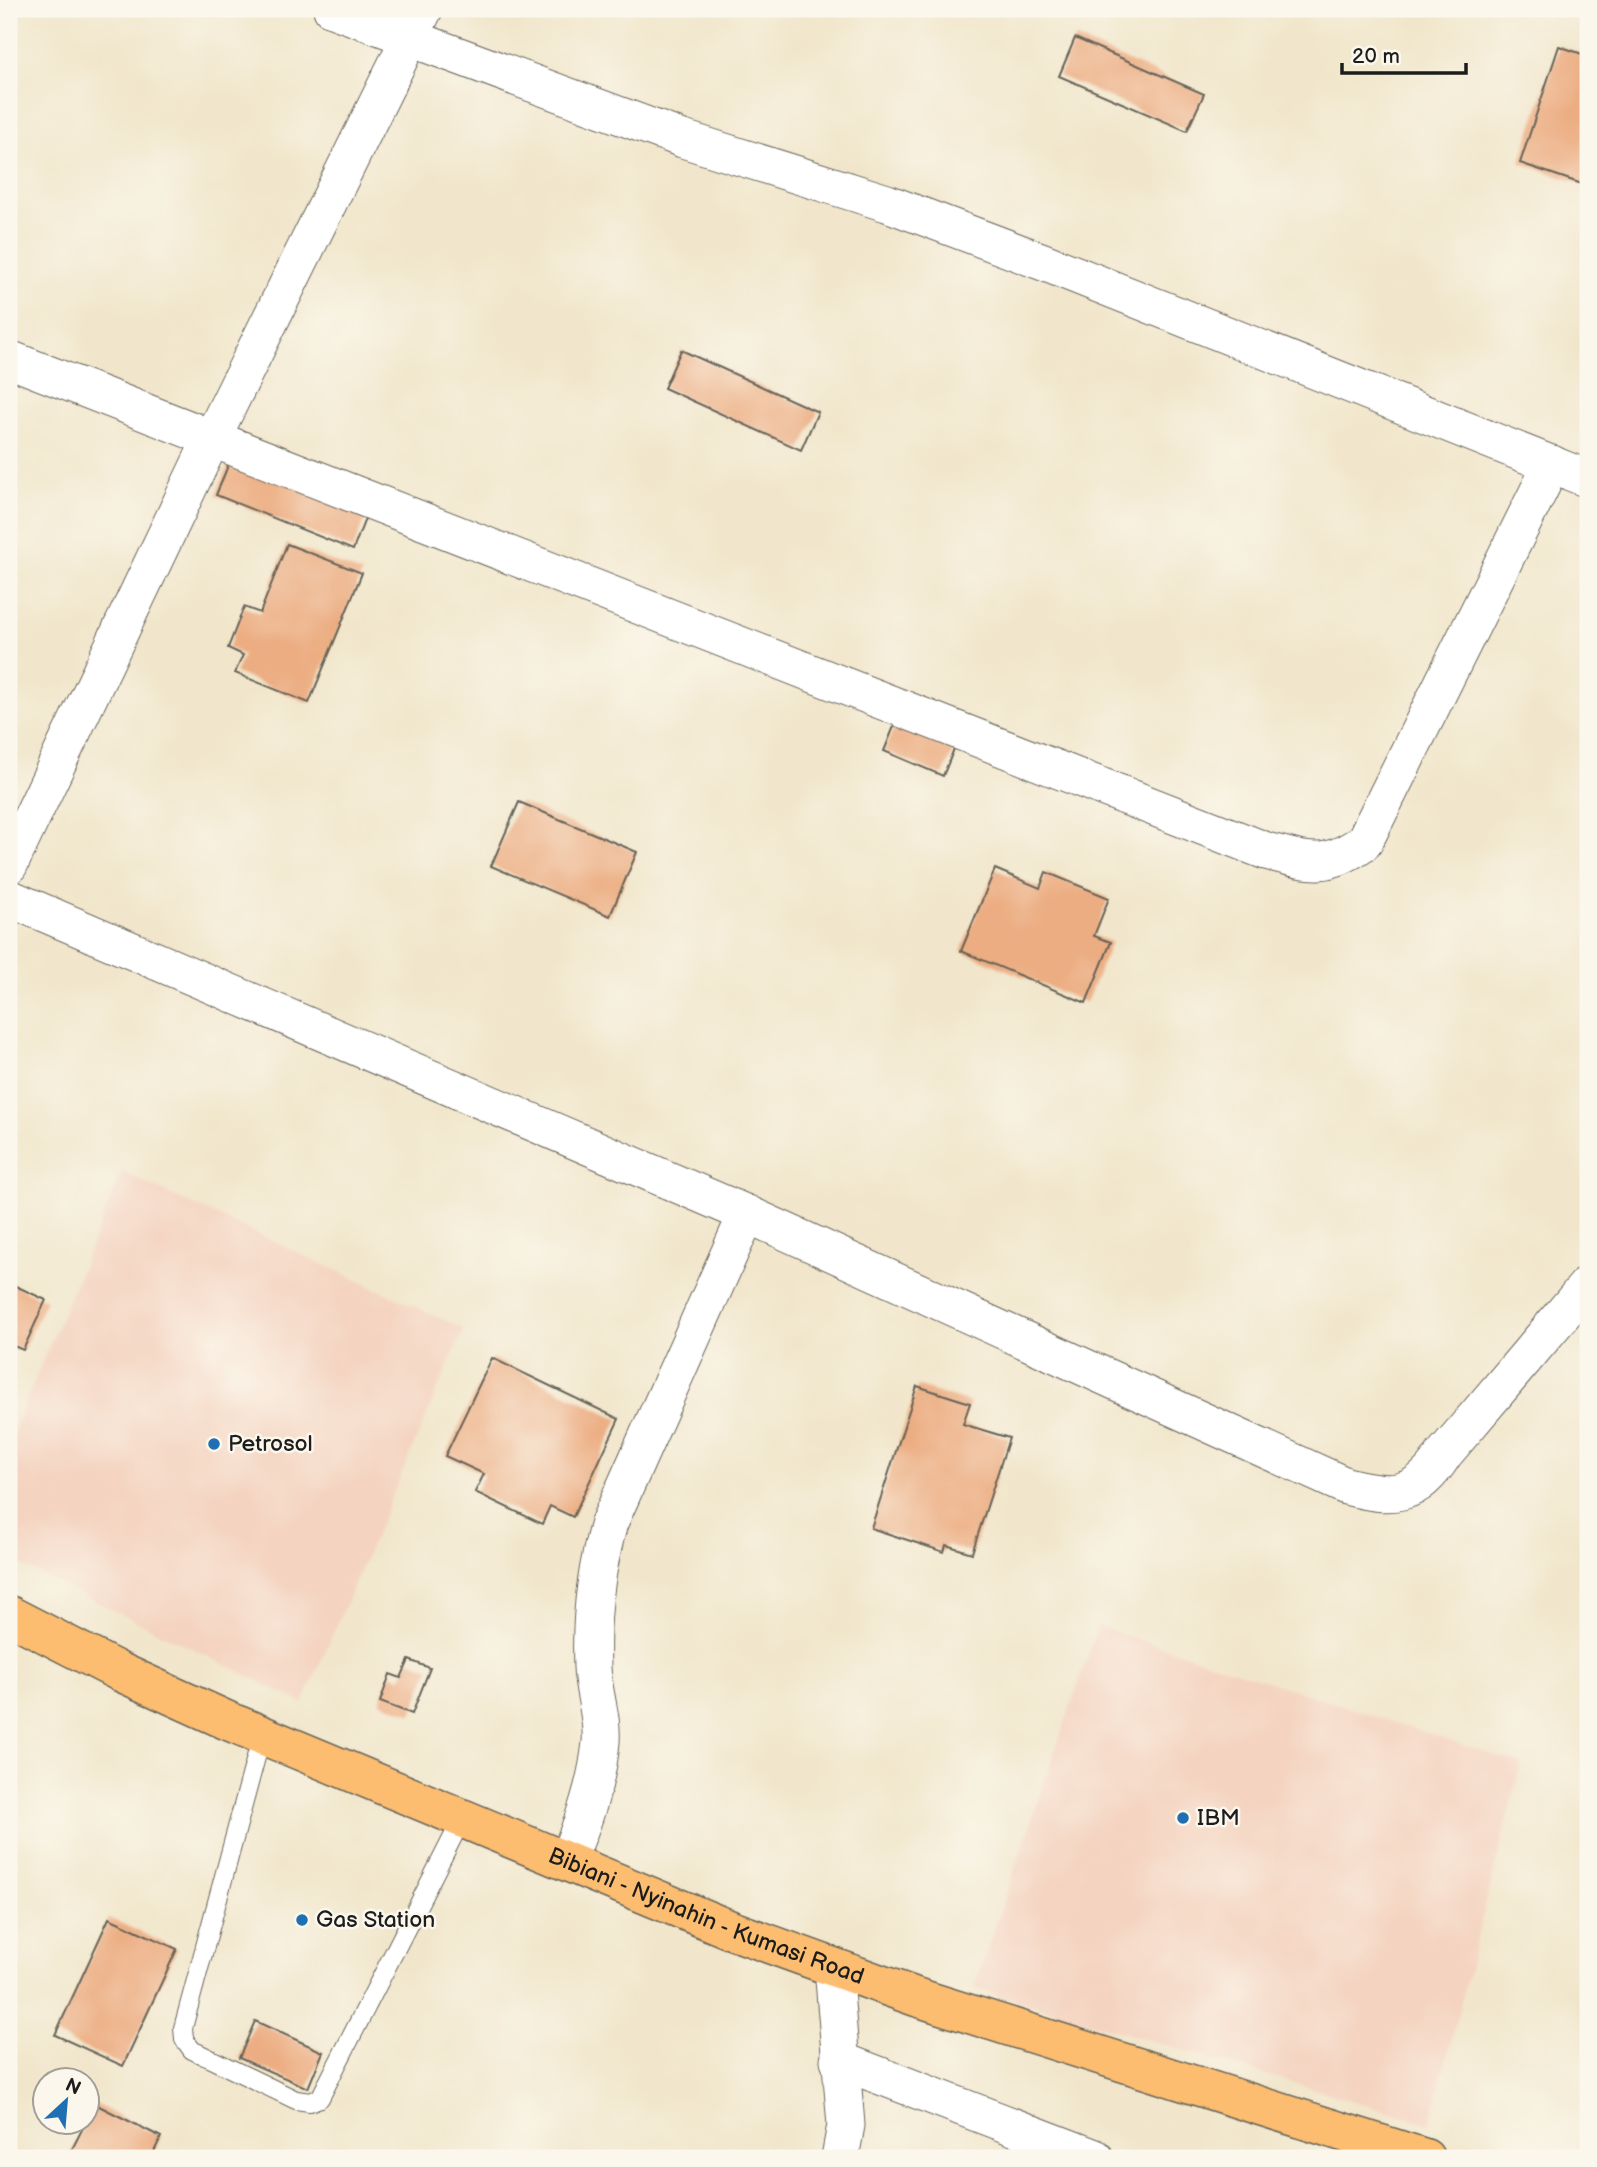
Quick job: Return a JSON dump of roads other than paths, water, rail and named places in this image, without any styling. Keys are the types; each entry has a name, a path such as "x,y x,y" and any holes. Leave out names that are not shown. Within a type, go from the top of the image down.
{"main road":[{"name":"Bibiani - Nyinahin - Kumasi Road","path":"9,1615 118,1671 262,1735 731,1930 916,1997 1425,2158"}],"street":[{"path":"332,9 417,24 683,139 887,203 1588,479"},
{"path":"9,865 213,436 417,24"},
{"path":"9,359 213,436 1266,851 1322,863 1345,855 1364,842 1552,464"},
{"path":"9,898 747,1214 1346,1486 1380,1495 1405,1492 1431,1474 1444,1454 1588,1284"},
{"path":"567,1861 596,1777 601,1739 592,1669 592,1632 599,1558 608,1523 747,1214"},
{"path":"833,1967 846,2125 840,2158"},
{"path":"839,2060 1095,2158"}],"lane":[{"path":"262,1735 183,2028 184,2039 192,2050 296,2100 310,2102 320,2098 462,1819"}],"place":[{"name":"Petrosol","path":"214,1444"},
{"name":"IBM","path":"1183,1818"},
{"name":"Gas Station","path":"302,1920"}]}
